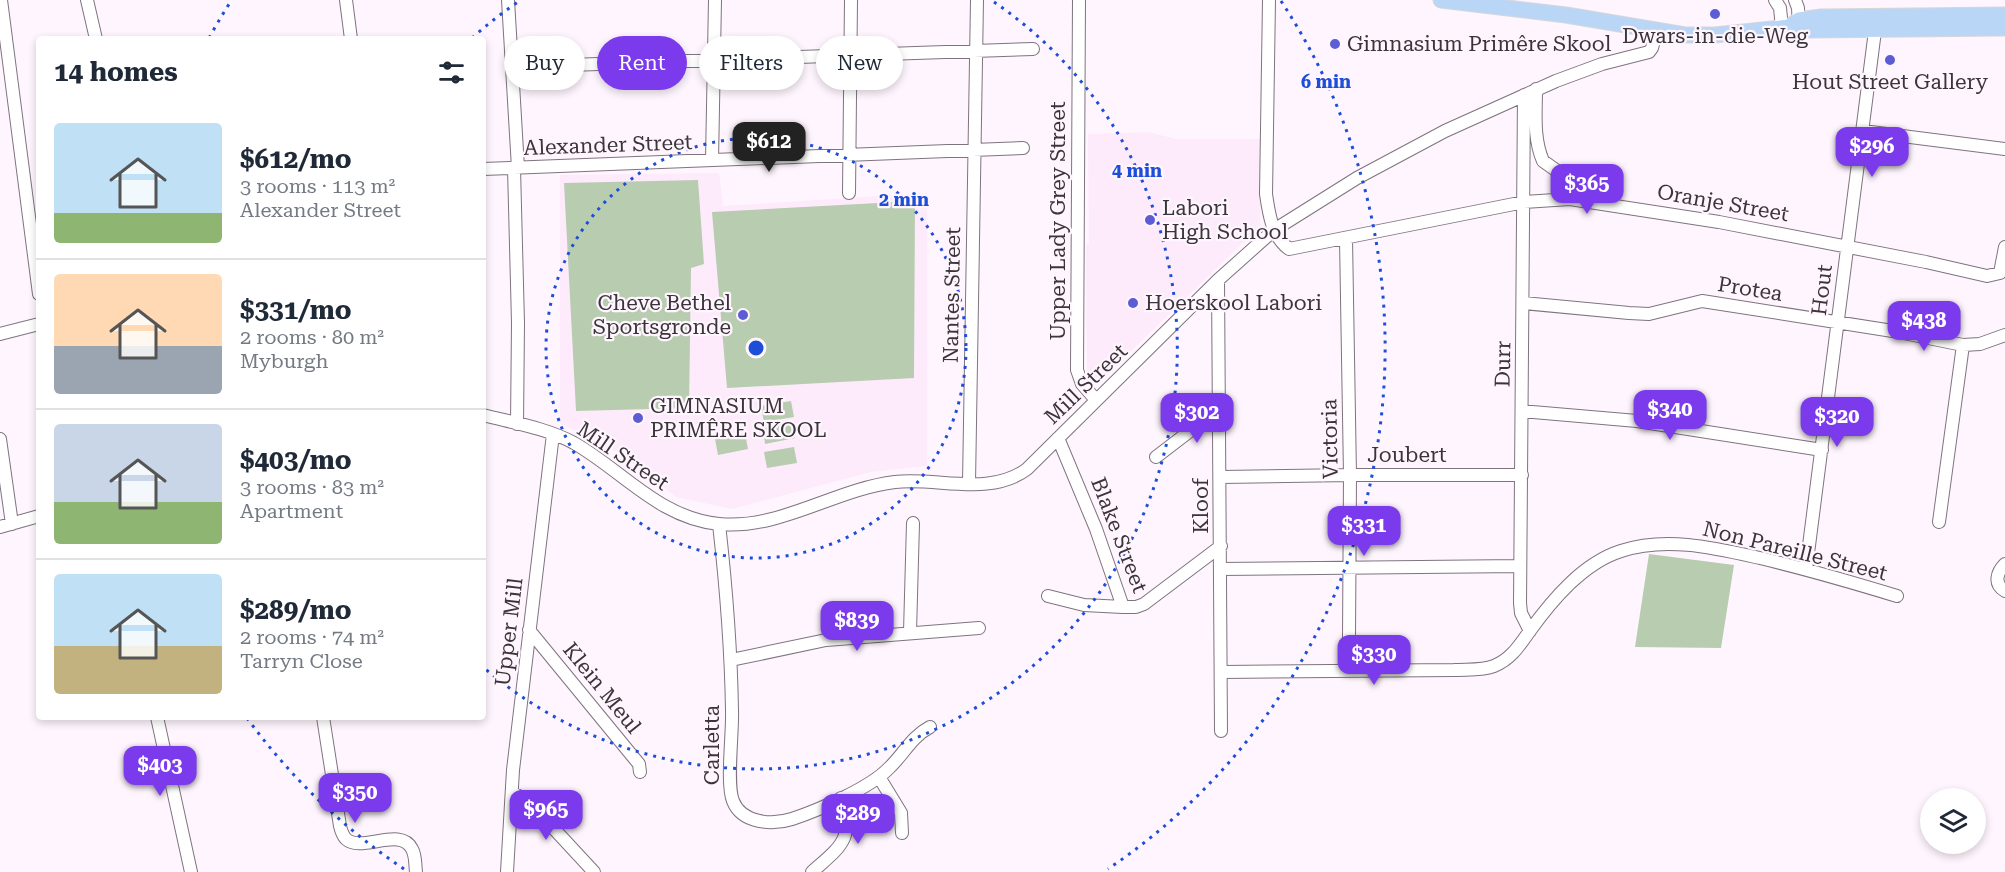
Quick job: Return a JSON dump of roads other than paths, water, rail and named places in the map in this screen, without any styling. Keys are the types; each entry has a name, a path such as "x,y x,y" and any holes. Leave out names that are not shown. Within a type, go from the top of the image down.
{"main road":[{"path":"1441,0 1488,2 1685,35 1706,36 1792,26 1821,17 1876,23 2005,28"},
{"path":"1876,23 2005,15"}],"street":[{"path":"1,0 36,271"},
{"path":"87,0 95,36"},
{"path":"346,0 351,36"},
{"path":"508,0 510,36"},
{"path":"715,0 715,36"},
{"path":"850,36 851,0"},
{"name":"Nantes Street","path":"969,483 977,0"},
{"name":"Upper Lady Grey Street","path":"1079,0 1077,370 1082,384 1096,400"},
{"path":"1269,0 1266,194 1269,216 1274,230"},
{"path":"1775,0 1792,26"},
{"path":"1792,26 1795,0"},
{"name":"Hout","path":"1806,569 1876,23"},
{"name":"Mill Street","path":"486,416 553,434 585,450 661,506 683,515 719,524 770,519 882,484 911,481 999,483 1012,479 1027,469 1218,280 1274,230 1395,156 1445,131 1536,89 1602,64 1646,54 1653,48 1657,30"},
{"path":"903,52 1033,49"},
{"path":"585,64 699,61"},
{"path":"1536,89 1536,132 1543,160 1601,202"},
{"path":"513,90 519,323 517,424"},
{"path":"712,160 714,90"},
{"path":"849,193 850,90"},
{"name":"Durr","path":"1524,95 1520,603 1521,613 1530,631"},
{"path":"1863,131 2005,149"},
{"name":"Alexander Street","path":"486,169 1023,148"},
{"name":"Oranje Street","path":"1274,230 1289,249 1524,202 1570,199 1601,202 1847,246 1992,277 2000,273 2005,247"},
{"name":"Victoria","path":"1346,239 1350,475 1349,639"},
{"name":"Kloof","path":"1218,280 1221,731"},
{"name":"Protea","path":"1523,303 1649,314 1702,301 1899,332 1963,345 1980,344 2005,335"},
{"path":"0,334 36,325"},
{"path":"1939,522 1963,345"},
{"path":"1156,457 1220,408"},
{"path":"1522,411 1637,421 1822,450"},
{"name":"Upper Mill","path":"507,872 513,770 553,434"},
{"name":"Blake Street","path":"1058,438 1096,529 1123,607 1136,607 1144,604 1221,546"},
{"path":"0,439 6,525 36,517"},
{"name":"Joubert","path":"1221,477 1522,475"},
{"path":"910,632 913,523"},
{"name":"Carletta","path":"719,524 731,660 733,736 730,786 732,800 739,811 756,820 784,821 841,798 879,777 890,768 914,738 930,727"},
{"name":"Non Pareille Street","path":"1222,672 1485,669 1503,662 1512,655 1577,577 1603,559 1620,551 1649,544 1704,546 1806,569 1897,596"},
{"path":"2002,588 1999,572 2005,564"},
{"path":"1221,569 1520,566"},
{"path":"1048,596 1084,605 1123,607"},
{"path":"731,660 825,640 980,628"},
{"name":"Klein Meul","path":"529,630 634,758 639,765 640,772"},
{"path":"158,720 191,872"},
{"path":"323,720 340,826 344,836 352,842 399,840 408,843 413,851 416,872"},
{"path":"879,777 901,813 902,832"},
{"path":"512,792 531,804 594,872"},
{"path":"812,872 846,836 847,816 841,798"}],"place":[{"name":"Dwars-in-die-Weg","path":"1715,14"},
{"name":"Gimnasium Primêre Skool","path":"1335,44"},
{"name":"Hout Street Gallery","path":"1890,60"},
{"name":"Labori High School","path":"1150,220"},
{"name":"Hoerskool Labori","path":"1133,303"},
{"name":"Cheve Bethel Sportsgronde","path":"743,315"},
{"name":"GIMNASIUM PRIMÊRE SKOOL","path":"638,418"}]}
